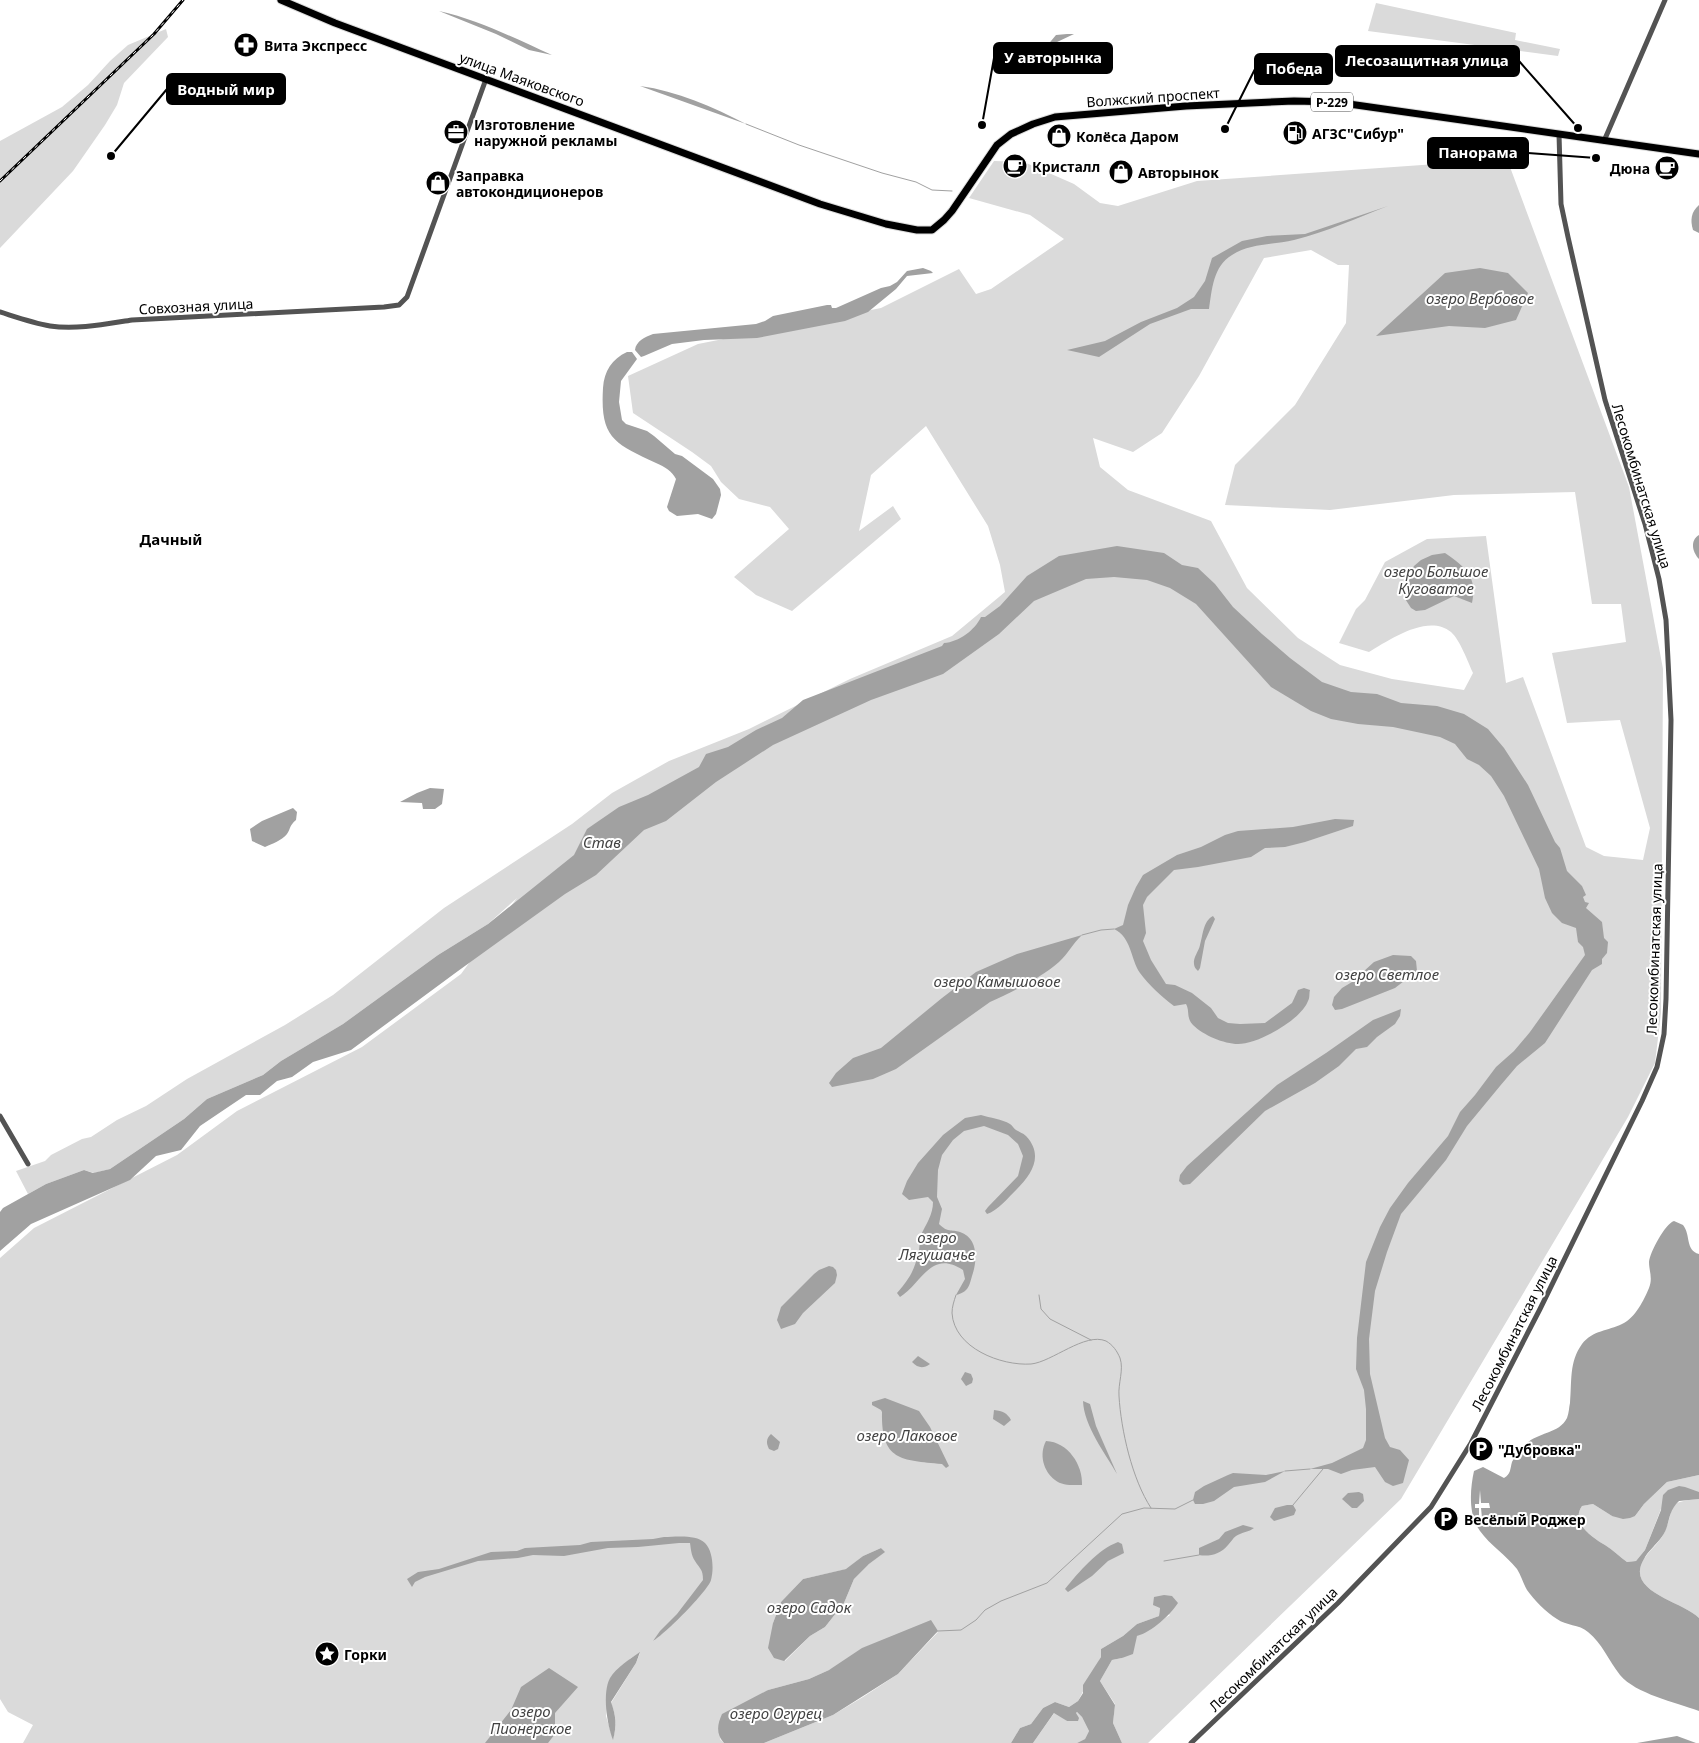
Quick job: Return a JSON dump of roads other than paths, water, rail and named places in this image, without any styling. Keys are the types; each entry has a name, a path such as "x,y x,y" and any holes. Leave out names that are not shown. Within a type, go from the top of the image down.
{"main road":[{"name":"улица Маяковского","path":"282,0 343,26 820,204 886,224 925,231"},
{"name":"Волжский проспект","path":"925,231 932,230 944,220 980,167 1003,139 1032,124 1055,116 1294,101 1335,102 1699,154"}],"street":[{"path":"1604,141 1665,0"},
{"name":"Совхозная улица","path":"0,312 52,326 70,326 141,320 395,306 403,303 407,297 486,79"},
{"name":"Лесокомбинатская улица","path":"1191,1743 1338,1603 1431,1506 1471,1443 1498,1391 1642,1101 1657,1067 1664,1034 1666,999 1671,720 1666,620 1659,579 1645,524 1604,400 1572,256 1561,204 1559,134"},
{"path":"0,1116 28,1164"}],"water":[{"path":"439,11 482,24 552,55 529,50 496,34"},
{"path":"1074,34 1055,43 1047,58 1043,59 1035,70 1027,74 1023,74 1020,71 1036,62 1056,35"},
{"path":"640,86 654,88 694,100 746,124"},
{"path":"1699,205 1699,233 1693,230 1691,220 1694,210"},
{"path":"1388,206 1306,237 1255,246 1232,255 1221,265 1214,279 1209,309 1191,309 1150,324 1099,357 1067,350 1105,341 1141,322 1177,308 1194,297 1205,281 1212,258 1242,241 1267,236 1305,234"},
{"path":"923,268 933,273 907,276 896,289 868,312 845,321 757,338 704,340 672,344 641,357 635,350 639,342 653,334 756,324 773,316 827,305 836,308 881,288 890,286 897,282 907,271"},
{"name":"озеро Вербовое","path":"1480,268 1508,273 1528,293 1516,320 1485,328 1449,326 1376,336 1445,273"},
{"path":"627,352 632,352 637,359 621,381 619,402 622,420 626,424 647,431 675,454 682,456 713,479 720,489 721,495 716,514 712,519 698,514 677,516 669,511 667,507 676,479 674,476 665,468 620,444 607,428 603,405 605,376 613,362"},
{"path":"1699,535 1699,559 1695,553 1693,543"},
{"name":"Став","path":"1117,546 1164,553 1182,565 1198,568 1215,584 1233,607 1262,634 1322,682 1351,692 1377,694 1401,703 1437,706 1464,714 1488,729 1504,748 1528,785 1555,842 1560,848 1567,871 1582,886 1586,895 1583,897 1585,902 1589,903 1586,908 1602,922 1604,938 1608,942 1607,953 1602,959 1602,964 1592,970 1545,1043 1517,1066 1500,1086 1467,1126 1446,1160 1401,1214 1387,1252 1375,1291 1369,1339 1370,1374 1385,1438 1390,1447 1400,1450 1409,1460 1403,1483 1393,1486 1385,1482 1375,1467 1352,1470 1341,1474 1328,1469 1310,1469 1332,1463 1363,1448 1366,1440 1364,1390 1356,1369 1357,1338 1366,1262 1390,1208 1408,1183 1448,1136 1460,1112 1496,1067 1514,1051 1530,1032 1585,955 1583,947 1578,942 1576,928 1562,923 1552,913 1545,898 1539,869 1504,796 1491,776 1479,765 1467,759 1455,744 1440,737 1393,727 1358,724 1331,719 1311,711 1271,687 1196,604 1170,588 1147,580 1114,577 1086,579 1034,601 999,634 943,674 871,700 773,745 716,782 666,821 644,830 596,875 565,894 351,1050 313,1062 292,1077 277,1081 260,1095 246,1095 200,1126 181,1150 156,1156 130,1180 31,1224 0,1251 0,1212 3,1208 46,1184 84,1170 93,1173 110,1169 184,1119 207,1099 263,1075 281,1061 343,1024 438,955 488,924 574,855 587,829 619,807 648,795 699,767 706,754 728,747 756,730 782,718 803,700 942,646 944,643 961,638 975,626 981,617 985,617 1000,606 1027,576 1059,556"},
{"name":"озеро Большое Куговатое","path":"1445,553 1464,568 1471,579 1473,586 1472,603 1454,596 1425,610 1416,611 1411,608 1402,594 1401,587 1414,566 1421,560 1432,555"},
{"path":"430,788 444,789 442,804 435,809 423,809 422,803 400,802 417,793"},
{"path":"293,808 297,812 296,820 285,836 265,847 252,841 250,829 262,821"},
{"path":"1335,819 1354,820 1353,826 1285,847 1265,848 1251,857 1174,870 1147,897 1143,905 1146,933 1143,941 1151,960 1166,984 1175,985 1192,993 1211,1008 1218,1018 1228,1023 1265,1023 1292,1003 1298,990 1304,988 1310,990 1309,1000 1297,1016 1278,1030 1256,1040 1232,1044 1220,1041 1197,1029 1191,1022 1186,1004 1174,1006 1143,977 1128,943 1114,929 1123,925 1128,905 1143,875 1177,855 1238,831 1293,827"},
{"path":"1213,916 1215,919 1205,941 1198,971 1194,966 1194,959 1205,925"},
{"name":"озеро Камышовое","path":"1082,935 1062,959 1044,974 990,1002 896,1069 873,1079 832,1087 829,1083 836,1073 853,1058 881,1048 976,972 1017,954"},
{"name":"озеро Светлое","path":"1393,955 1411,956 1416,961 1417,971 1395,988 1335,1010 1332,1005 1334,997 1342,988 1352,982 1374,962"},
{"path":"1401,1009 1400,1016 1395,1024 1367,1047 1356,1049 1339,1066 1315,1083 1265,1111 1190,1184 1183,1185 1179,1181 1180,1175 1187,1166 1277,1085 1373,1020"},
{"name":"озеро Лягушачье","path":"981,1115 1007,1122 1026,1136 1034,1150 1035,1157 1031,1171 1007,1200 987,1214 985,1211 988,1207 1018,1176 1023,1156 1018,1144 1008,1135 984,1126 964,1131 953,1140 942,1155 938,1170 937,1197 942,1209 939,1224 947,1230 960,1232 971,1239 975,1251 975,1264 970,1283 966,1291 956,1295 965,1279 963,1270 943,1263 935,1265 928,1270 900,1297 897,1293 908,1280 914,1267 919,1253 921,1235 933,1207 933,1202 928,1197 909,1200 902,1194 907,1181 918,1163 943,1135 965,1118"},
{"path":"1674,1221 1683,1225 1690,1246 1699,1254 1699,1475 1667,1482 1644,1504 1635,1516 1630,1518 1623,1519 1612,1516 1593,1504 1582,1506 1579,1518 1589,1534 1627,1562 1636,1561 1645,1550 1661,1510 1663,1495 1668,1490 1679,1486 1699,1492 1699,1499 1679,1501 1675,1506 1664,1533 1644,1559 1640,1570 1642,1580 1648,1588 1699,1618 1699,1711 1656,1697 1627,1682 1593,1636 1584,1629 1564,1623 1537,1602 1527,1590 1517,1569 1488,1541 1476,1525 1471,1502 1474,1471 1483,1467 1504,1478 1509,1473 1515,1457 1526,1444 1536,1437 1559,1427 1567,1418 1573,1365 1578,1351 1586,1339 1601,1331 1622,1324 1631,1318 1639,1308 1650,1284 1649,1262 1652,1252 1666,1227"},
{"path":"829,1266 836,1270 835,1283 803,1313 795,1324 781,1329 777,1320 781,1307 814,1274"},
{"path":"918,1356 930,1364 925,1367 916,1366 912,1362"},
{"path":"965,1372 971,1374 973,1379 972,1383 966,1386 961,1379"},
{"name":"озеро Лаковое","path":"885,1398 919,1411 930,1427 949,1466 946,1468 942,1464 905,1459 896,1455 890,1449 885,1440 882,1412 872,1405 872,1402"},
{"path":"1083,1401 1090,1404 1096,1426 1117,1474 1091,1430"},
{"path":"994,1410 1004,1413 1011,1420 1004,1426 993,1419"},
{"path":"771,1434 780,1442 778,1449 774,1451 769,1449 767,1443 767,1439"},
{"path":"1046,1441 1061,1445 1073,1456 1080,1470 1082,1485 1061,1483 1051,1476 1043,1462 1043,1451"},
{"path":"1285,1471 1265,1482 1234,1487 1214,1501 1195,1504 1193,1500 1195,1492 1233,1473 1266,1475"},
{"path":"1359,1492 1363,1494 1364,1501 1357,1508 1352,1508 1342,1499 1348,1493"},
{"path":"1293,1505 1296,1510 1294,1515 1274,1521 1270,1517 1275,1508"},
{"path":"1243,1525 1254,1528 1236,1536 1218,1553 1207,1556 1199,1555 1199,1548 1219,1539 1225,1532"},
{"path":"664,1537 685,1537 701,1540 708,1546 710,1551 712,1571 708,1586 694,1603 653,1641 703,1580 702,1571 691,1552 690,1543 608,1548 564,1556 533,1555 478,1561 425,1577 415,1582 412,1587 407,1579 418,1572 439,1569 491,1552"},
{"path":"1118,1542 1122,1544 1124,1553 1108,1561 1092,1576 1068,1592 1065,1589 1096,1556"},
{"name":"озеро Садок","path":"881,1548 885,1552 854,1579 844,1603 825,1627 810,1636 784,1661 774,1658 768,1648 773,1623 781,1602 803,1579 846,1569 863,1556"},
{"path":"1172,1596 1178,1603 1170,1613 1149,1631 1137,1636 1133,1654 1112,1660 1100,1681 1115,1705 1113,1723 1122,1743 1077,1743 1085,1739 1089,1731 1082,1717 1077,1712 1078,1721 1067,1721 1054,1713 1033,1743 1011,1743 1020,1728 1031,1724 1043,1708 1055,1702 1069,1707 1078,1701 1083,1693 1083,1685 1101,1657 1101,1649 1123,1636 1137,1624 1159,1616 1160,1608 1153,1605 1154,1597"},
{"name":"озеро Огурец","path":"931,1620 938,1631 898,1674 833,1715 764,1743 724,1743 721,1740 718,1729 722,1714 768,1690 809,1679 829,1670 862,1648"},
{"path":"640,1652 636,1663 611,1702 615,1721 613,1740 606,1709 608,1684 616,1671"},
{"name":"озеро Пионерское","path":"549,1668 578,1687 555,1713 555,1734 548,1743 485,1743 511,1710 521,1687"},
{"path":"1677,1736 1696,1743 1637,1743"}],"waterway":[{"path":"746,124 799,145 882,173 916,182 932,190 952,191"},
{"path":"1082,935 1114,929"},
{"path":"956,1295 952,1313 955,1325 961,1336 970,1345 993,1358 1006,1362 1031,1364 1088,1341 1098,1339 1106,1341 1113,1346 1119,1355 1121,1363 1119,1396 1125,1439 1138,1483 1151,1508"},
{"path":"1039,1295 1041,1309 1050,1319 1091,1340"},
{"path":"1285,1471 1310,1469"},
{"path":"1293,1505 1323,1469"},
{"path":"938,1631 961,1630 976,1620 985,1610 1001,1601 1047,1583 1122,1514 1144,1508 1175,1509 1193,1500"},
{"path":"1164,1561 1199,1555"}],"railway":[{"path":"0,181 154,34 183,0"}],"place":[{"name":"Вита Экспресс","path":"246,45"},
{"name":"У авторынка","path":"982,125"},
{"name":"Лесозащитная улица","path":"1578,128"},
{"name":"Победа","path":"1225,129"},
{"name":"Изготовление наружной рекламы","path":"456,132"},
{"name":"АГЗС\"Сибур\"","path":"1295,133"},
{"name":"Колёса Даром","path":"1059,136"},
{"name":"Водный мир","path":"111,156"},
{"name":"Панорама","path":"1596,158"},
{"name":"Кристалл","path":"1015,166"},
{"name":"Дюна","path":"1667,168"},
{"name":"Авторынок","path":"1121,172"},
{"name":"Заправка автокондиционеров","path":"438,183"},
{"name":"\"Дубровка\"","path":"1481,1449"},
{"name":"Весёлый Роджер","path":"1446,1519"},
{"name":"Горки","path":"327,1654"}],"district":[{"name":"Дачный","path":"171,539"}]}
